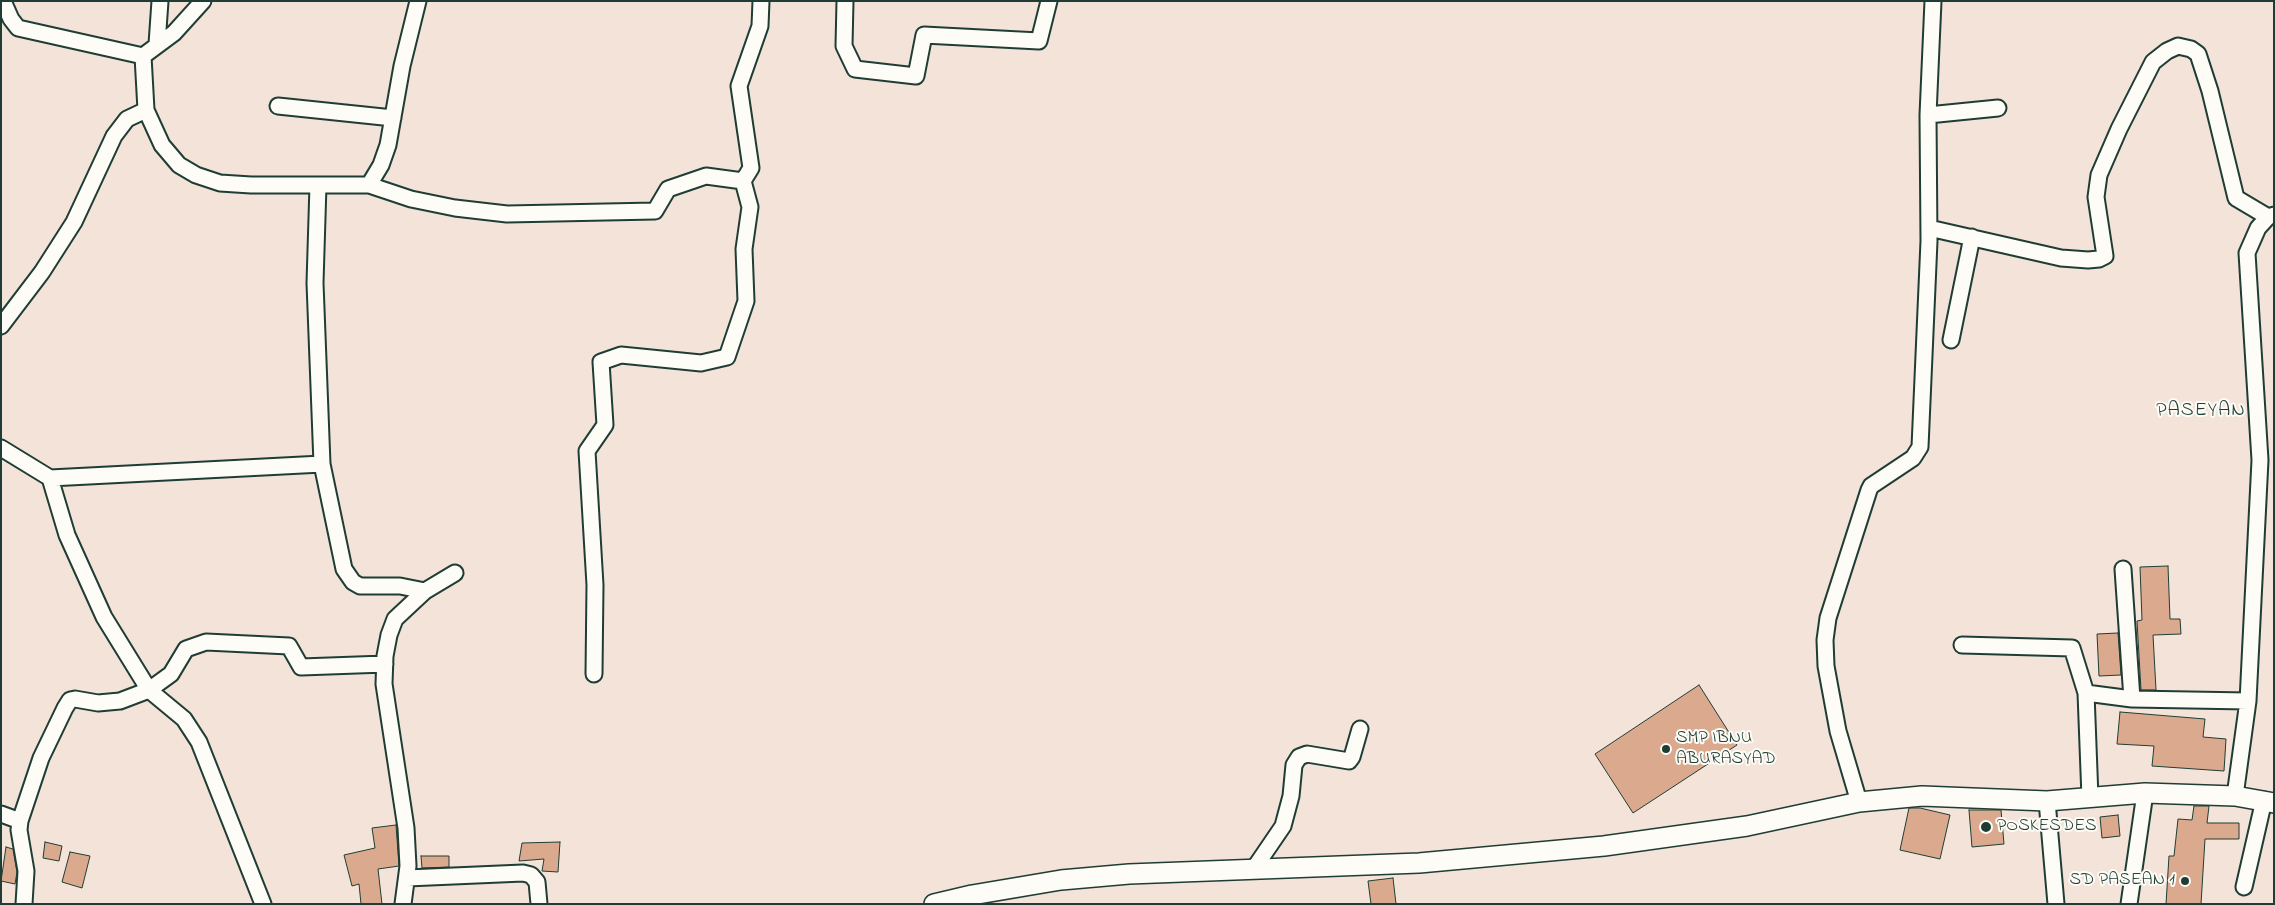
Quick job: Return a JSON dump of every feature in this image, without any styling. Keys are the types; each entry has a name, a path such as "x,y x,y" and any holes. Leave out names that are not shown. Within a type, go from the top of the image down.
{"street":[{"path":"3,1 11,19 18,28 143,56"},
{"path":"157,44 160,1"},
{"path":"143,56 157,44 174,34 203,1"},
{"path":"369,185 381,164 388,144 402,66 418,1"},
{"path":"594,674 594,585 587,451 605,425 601,362 621,355 700,363 727,357 746,301 744,249 750,207 743,181 751,168 739,86 760,26 761,1"},
{"path":"845,1 844,46 855,70 916,76 924,35 1038,41 1049,1"},
{"path":"1859,802 1838,731 1826,666 1828,618 1871,486 1913,458 1920,447 1929,228 1928,114 1934,1"},
{"path":"1929,228 2060,258 2088,260 2099,259 2105,256 2096,197 2099,176 2119,129 2153,62 2167,51 2178,46 2190,49 2198,54 2210,91 2236,198 2271,216 2258,228 2247,253 2260,460 2248,701 2235,796"},
{"path":"143,56 146,110 162,145 179,165 220,183 251,185 369,185 411,199 455,208 507,214 654,210 668,190 706,176 743,181"},
{"path":"278,106 393,118"},
{"path":"1928,114 1998,108"},
{"path":"1,326 42,272 74,222 114,136 127,119 146,110"},
{"path":"318,185 315,283 322,464 344,570 350,579 360,586 400,586 425,591"},
{"path":"1951,340 1972,237"},
{"path":"1,448 50,478 322,464"},
{"path":"50,478 67,535 104,617 149,690 184,719 199,742 263,904"},
{"path":"2123,569 2132,699"},
{"path":"402,904 408,866 406,828 384,684 384,664 389,635 395,619 425,591 455,573"},
{"path":"24,904 26,871 19,830 20,821 41,758 70,700 75,699 98,703 120,701 149,690 171,674 186,649 206,642 288,646 301,667 384,664"},
{"path":"1962,646 2072,648 2086,693 2090,798"},
{"path":"2086,693 2132,699 2248,701"},
{"path":"1253,870 1283,826 1292,796 1294,765 1299,757 1307,754 1348,761 1352,757 1360,729"},
{"path":"2129,904 2145,794"},
{"path":"934,904 1061,880 1201,870 1253,870 1419,863 1604,846 1747,826 1859,802 1922,796 2047,801 2145,794 2235,796 2269,801 2244,887"},
{"path":"2047,801 2056,904"},
{"path":"1,814 20,821"},
{"path":"407,878 523,873 531,875 537,882 539,904"}],"building":[{"path":"2168,566 2170,619 2180,619 2181,634 2153,635 2156,690 2141,690 2137,621 2142,620 2140,567"},
{"path":"2118,633 2121,675 2099,676 2097,634"},
{"name":"SMP IBNU ABURASYAD","path":"1699,685 1737,745 1633,813 1595,754"},
{"path":"2120,712 2205,719 2203,737 2226,739 2224,771 2152,766 2154,746 2117,744"},
{"path":"2194,806 2209,806 2207,823 2239,823 2239,839 2205,839 2201,904 2166,904 2169,856 2174,856 2178,819 2192,820"},
{"path":"1909,808 1920,808 1950,815 1940,859 1900,850"},
{"name":"POSKESDES","path":"1969,810 2001,810 2004,844 1972,847"},
{"path":"2118,815 2120,836 2102,838 2100,817"},
{"path":"396,825 399,866 378,869 382,904 361,904 359,884 352,886 344,855 375,848 372,828"},
{"path":"45,842 62,846 59,861 43,858"},
{"path":"560,842 558,872 542,871 544,859 519,861 522,843"},
{"path":"6,847 13,849 17,872 15,884 1,881"},
{"path":"70,852 90,856 82,888 62,882"},
{"path":"421,856 449,856 449,867 422,868"},
{"path":"1393,878 1396,904 1371,904 1368,881"}],"place":[{"name":"SMP IBNU ABURASYAD","path":"1666,749"},
{"name":"POSKESDES","path":"1986,827"},
{"name":"SD PASEAN 1","path":"2185,881"}],"district":[{"name":"PASEYAN","path":"2201,412"}]}
